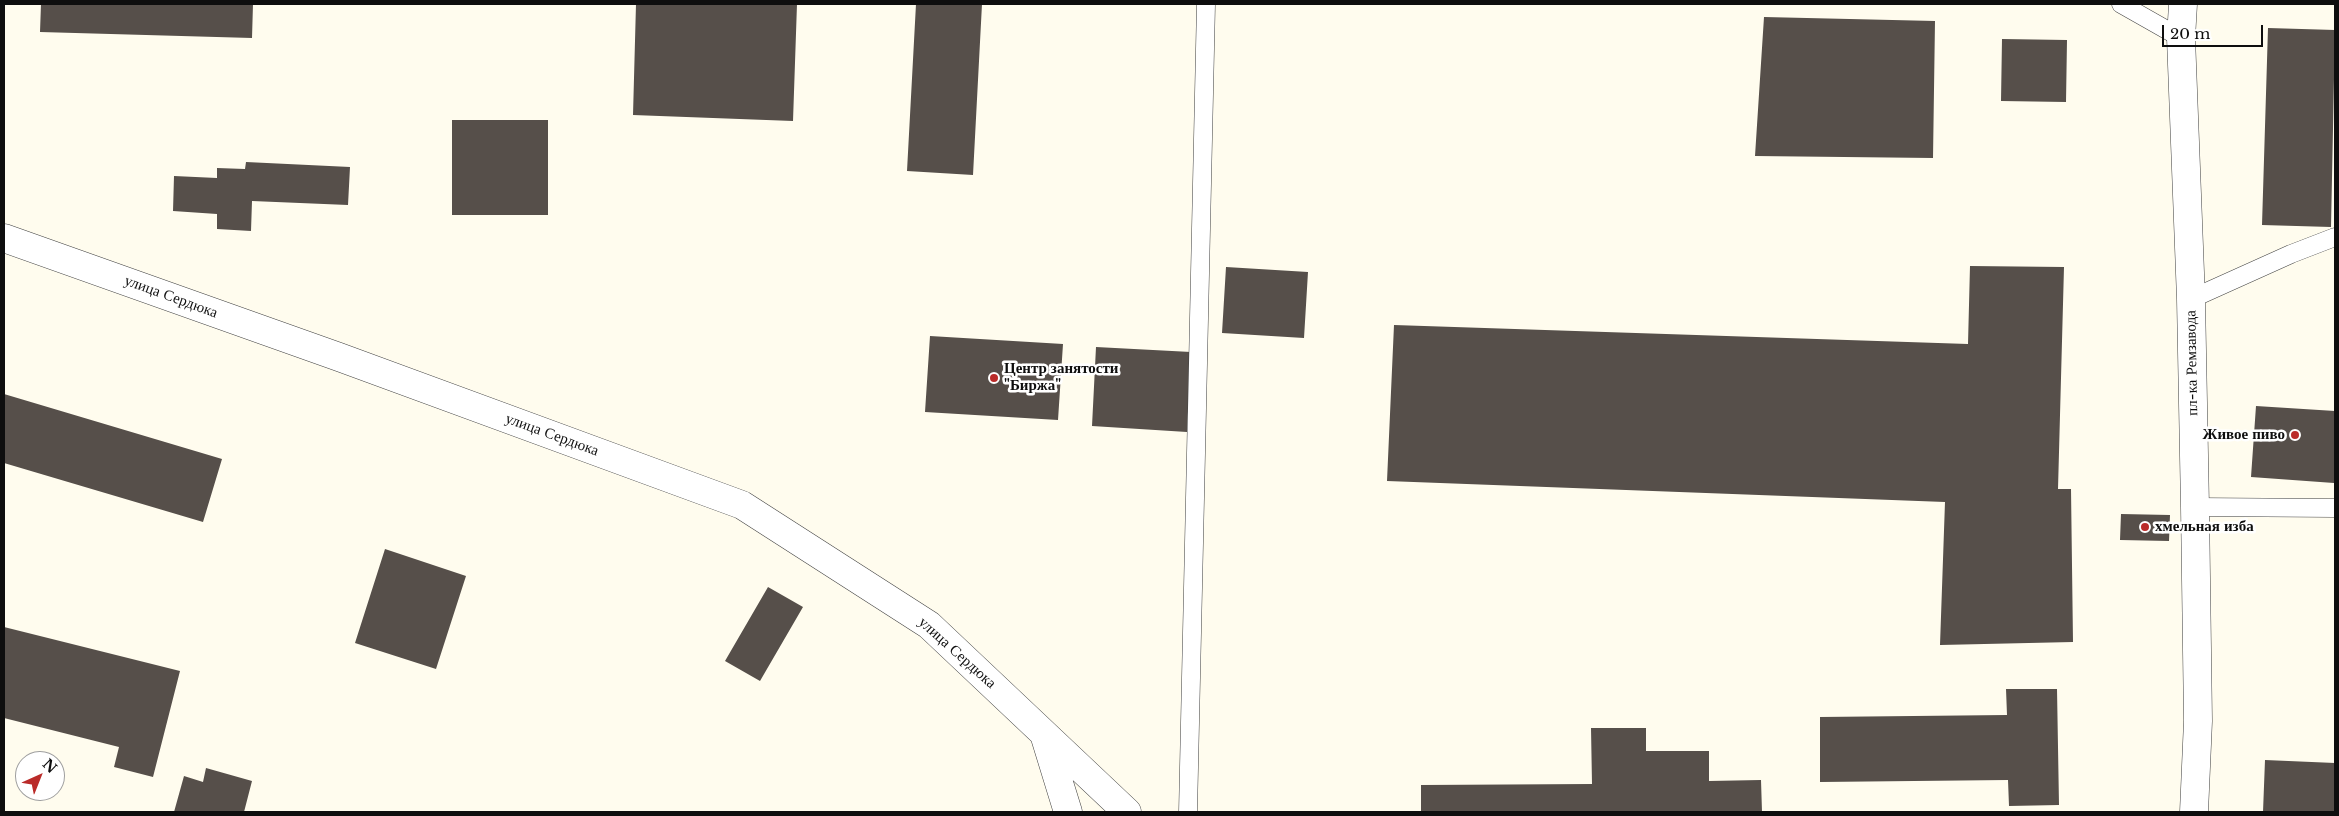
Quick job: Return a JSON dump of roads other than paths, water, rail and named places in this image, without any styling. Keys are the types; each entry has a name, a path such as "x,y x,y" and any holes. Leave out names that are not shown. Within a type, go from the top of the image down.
{"street":[{"name":"пл-ка Ремзавода","path":"2183,4 2181,38 2191,299 2198,721 2194,812"},
{"name":"улица Сердюка","path":"4,238 330,353 742,505 929,625 1127,812"},
{"path":"1044,732 1068,812"}],"lane":[{"path":"1188,812 1206,4"},
{"path":"2121,4 2181,38"},
{"path":"2191,299 2291,254 2335,237"},
{"path":"2195,507 2335,508"}],"place":[{"name":"Центр занятости \"Биржа\"","path":"994,378"},
{"name":"Живое пиво","path":"2295,435"},
{"name":"хмельная изба","path":"2145,527"}]}
